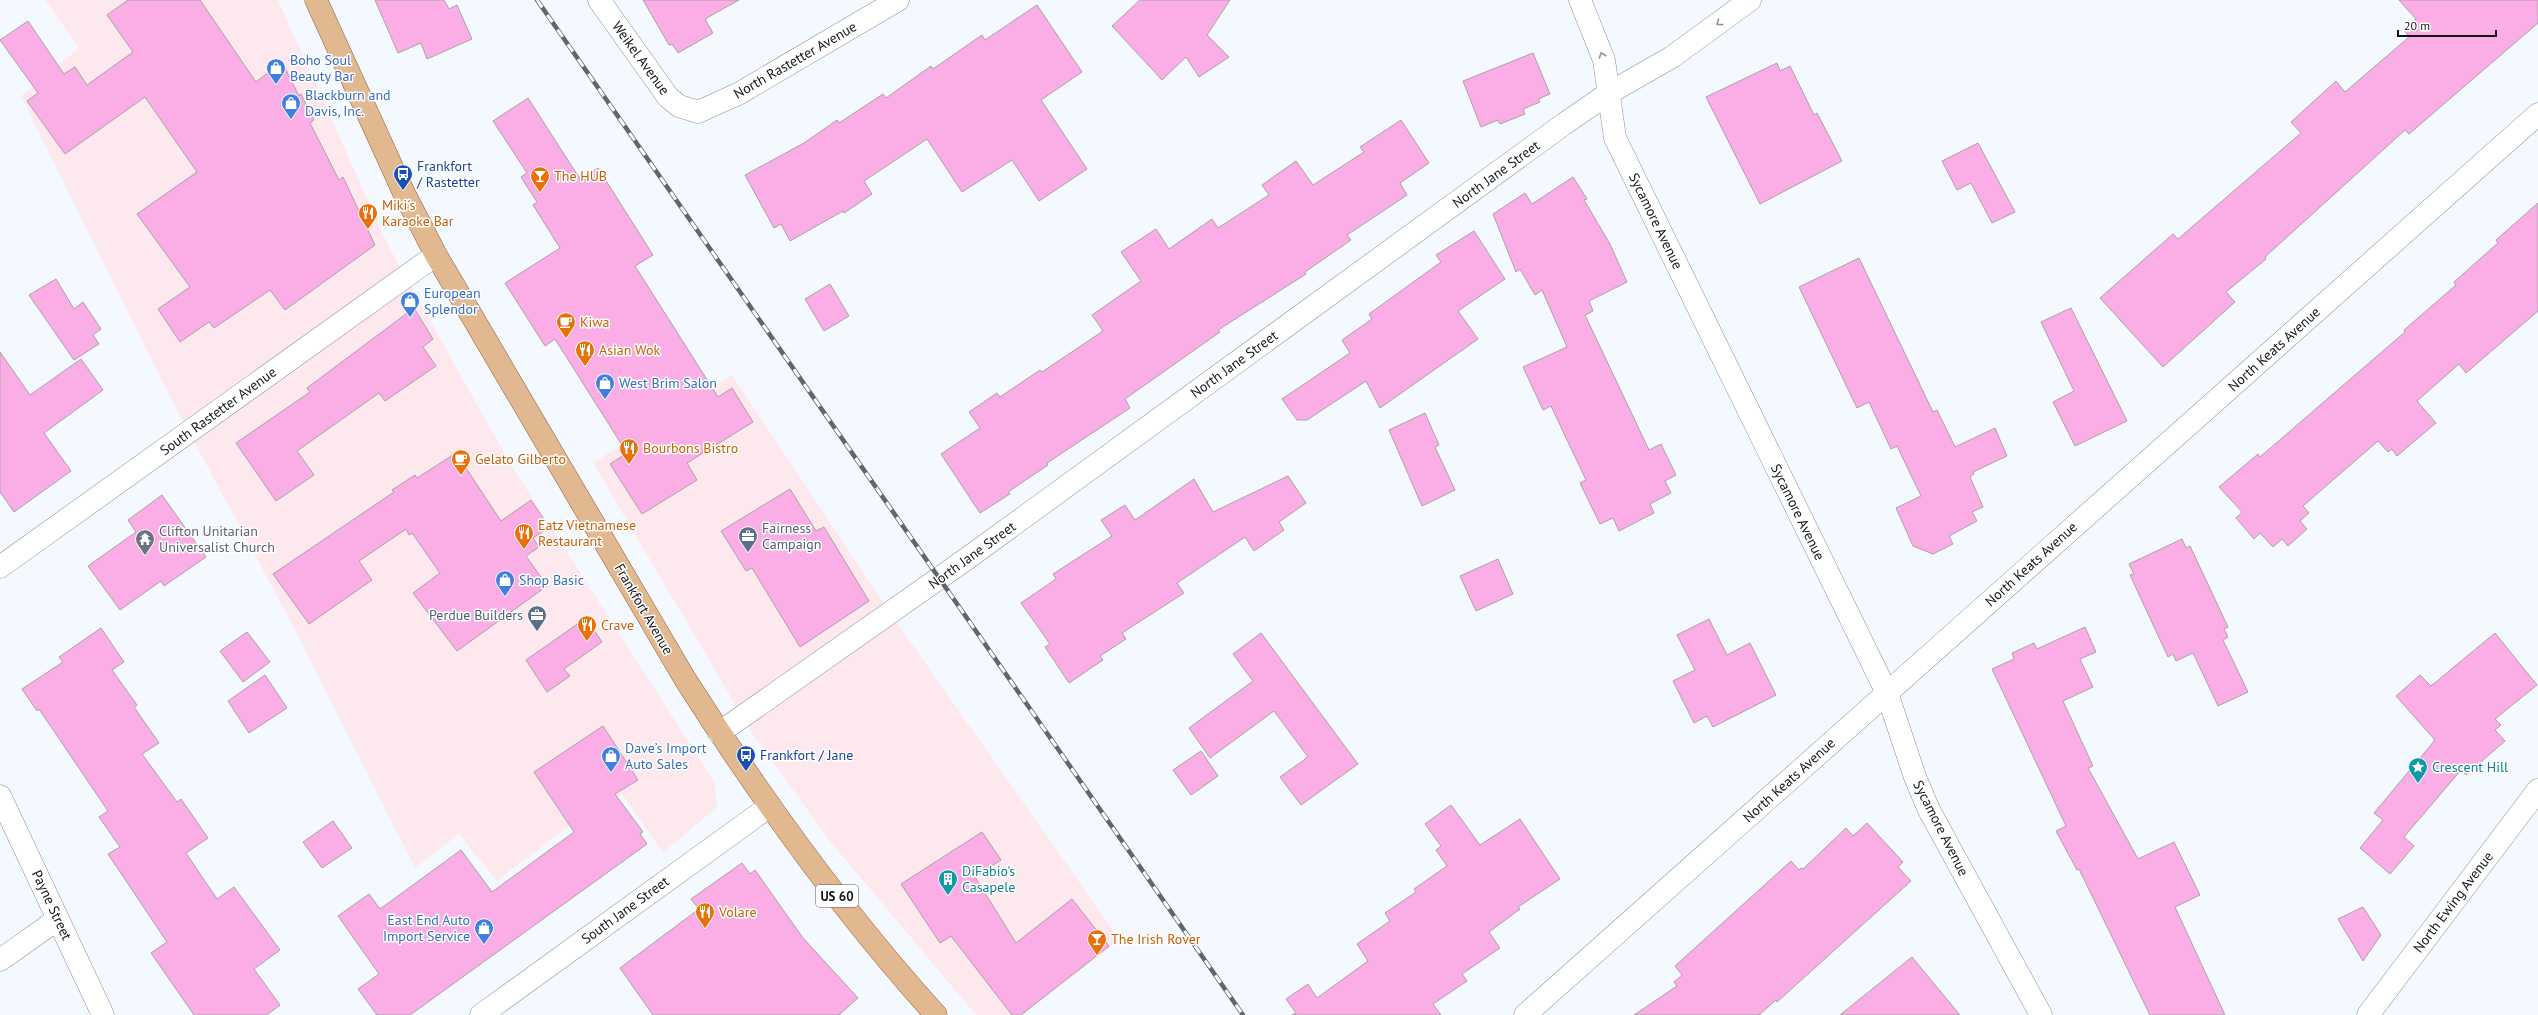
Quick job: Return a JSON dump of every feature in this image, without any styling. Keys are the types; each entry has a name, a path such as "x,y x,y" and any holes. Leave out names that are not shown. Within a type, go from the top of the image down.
{"main road":[{"name":"Frankfort Avenue","path":"316,0 403,191 436,255 554,459 720,733 813,868 936,1015"}],"street":[{"name":"Weikel Avenue","path":"599,0 668,97 688,110"},
{"name":"North Rastetter Avenue","path":"688,110 698,112 738,94 898,0"},
{"name":"Sycamore Avenue","path":"1580,0 1604,60 1615,138 1887,693 1915,777 1929,810 2041,1015"},
{"name":"North Jane Street","path":"720,733 959,565 1609,93 1672,57 1750,0"},
{"name":"North Keats Avenue","path":"1525,1015 2538,114"},
{"name":"South Rastetter Avenue","path":"0,567 436,255"},
{"name":"North Ewing Avenue","path":"2368,1015 2538,790"},
{"name":"Payne Street","path":"0,796 103,1015"},
{"name":"South Jane Street","path":"481,1015 770,806"},
{"path":"0,960 58,919"}],"shaded area":[{"path":"45,0 278,0 388,245 508,460 715,783 717,807 663,853 622,794 601,810 596,805 497,881 459,834 415,868 295,630 167,391 21,96 79,48"},
{"path":"732,375 895,620 1120,940 1022,1015 976,1015 829,840 752,733 593,463"}],"building":[{"path":"128,0 200,0 256,82 282,62 299,96 301,94 314,120 310,123 339,180 343,177 375,245 285,310 270,290 214,328 209,322 180,342 158,309 190,287 137,214 197,172 145,97 65,154 27,101 38,93 0,40 28,21 64,74 75,67 87,85 133,52 107,15"},
{"path":"375,0 444,0 449,9 457,5 472,39 427,59 421,43 398,53"},
{"path":"643,0 739,0 705,19 713,33 678,53 672,44 669,45"},
{"path":"1140,0 1230,0 1207,35 1229,57 1199,77 1186,57 1162,80 1112,26"},
{"path":"2399,0 2538,0 2538,23 2409,134 2405,130 2265,257 2266,259 2226,292 2235,302 2163,367 2100,298 2173,234 2178,239 2301,133 2291,122 2336,81 2345,92 2409,37 2404,30 2416,19"},
{"path":"1037,5 1082,72 1041,100 1087,169 1039,201 1012,160 962,192 927,139 864,181 872,194 844,213 843,211 790,241 781,224 774,228 745,175 804,143 837,120 839,123 883,94 886,98 931,66 933,69 982,35 985,40"},
{"path":"1533,53 1550,94 1538,99 1540,102 1523,109 1525,114 1500,124 1498,120 1481,127 1463,81"},
{"path":"1777,63 1780,71 1790,66 1814,115 1817,113 1842,161 1760,204 1706,97"},
{"path":"528,98 580,179 598,168 653,255 635,266 718,397 732,388 753,422 687,463 697,480 642,514 610,464 627,453 555,339 545,346 505,283 560,248 533,205 537,202 521,177 527,173 493,121"},
{"path":"1401,120 1429,163 1400,183 1407,195 1347,235 1351,240 1305,272 1306,274 1218,330 1220,332 1125,399 1130,408 1047,463 1048,465 1008,492 1010,494 980,513 941,454 980,428 969,412 997,393 1000,397 1040,370 1042,372 1103,331 1092,315 1141,281 1121,252 1156,229 1169,249 1212,219 1218,228 1269,195 1262,185 1296,161 1313,185 1364,152 1360,147"},
{"path":"1978,143 2015,212 1992,223 1971,183 1957,190 1942,161"},
{"path":"1573,177 1587,199 1584,200 1610,244 1627,282 1589,301 1593,311 1585,315 1649,450 1661,444 1676,475 1665,481 1671,493 1650,504 1654,513 1619,531 1613,518 1600,524 1580,483 1586,480 1551,406 1543,410 1523,367 1567,347 1542,290 1535,295 1520,269 1516,272 1493,214 1525,193 1532,204"},
{"path":"2538,203 2538,311 2466,373 2459,364 2417,401 2436,423 2397,456 2392,449 2388,452 2378,441 2303,506 2309,513 2300,521 2307,529 2288,546 2282,539 2273,547 2260,533 2254,539 2236,518 2242,512 2219,487 2258,454 2260,457 2405,332 2404,330 2456,285 2454,282 2498,243 2496,240"},
{"path":"1474,231 1505,279 1458,311 1478,339 1380,408 1366,381 1307,420 1297,420 1282,399 1350,353 1342,340 1372,319 1369,314 1441,262 1436,255"},
{"path":"1859,258 1933,412 1937,410 1955,447 1995,428 2007,456 1973,472 1974,474 1970,477 1983,507 1972,512 1977,521 1949,536 1953,544 1933,554 1913,546 1896,508 1921,496 1897,446 1891,449 1869,402 1857,408 1799,287"},
{"path":"56,279 74,309 83,302 101,329 93,335 99,344 74,360 29,295"},
{"path":"830,284 849,316 824,331 805,299"},
{"path":"414,308 433,339 423,347 436,366 385,401 379,393 297,451 314,475 276,501 236,443 310,392 307,388"},
{"path":"2071,308 2127,421 2075,446 2053,402 2074,391 2041,322"},
{"path":"0,352 30,395 81,359 103,390 44,433 71,471 14,512 0,492"},
{"path":"1425,413 1439,445 1435,447 1455,490 1422,506 1389,430"},
{"path":"456,453 501,521 531,500 549,527 533,538 539,547 526,556 547,586 457,651 413,593 440,573 412,533 409,535 406,529 359,561 372,580 309,624 273,574 394,492 392,490 415,475 417,478"},
{"path":"1288,476 1306,503 1279,522 1284,530 1254,551 1245,537 1177,583 1184,593 1122,633 1126,639 1100,656 1103,660 1069,683 1045,647 1050,644 1021,603 1056,579 1053,574 1112,536 1101,520 1125,505 1135,520 1194,479 1213,512"},
{"path":"790,489 816,531 824,527 869,601 800,647 752,568 746,571 721,531"},
{"name":"Clifton Unitarian Universalist Church","path":"162,495 206,557 164,586 161,581 120,610 88,566 136,532 128,520"},
{"path":"2182,539 2186,548 2190,546 2228,627 2224,629 2228,637 2223,640 2248,692 2218,706 2193,653 2176,661 2173,654 2168,657 2130,575 2134,574 2129,564"},
{"path":"1498,559 1513,594 1476,611 1460,576"},
{"path":"586,618 602,642 564,669 570,676 547,692 526,660"},
{"path":"1709,619 1727,655 1750,643 1776,695 1713,727 1707,716 1694,723 1673,681 1695,670 1677,635"},
{"path":"2085,627 2096,652 2080,659 2093,687 2063,701 2093,766 2088,768 2138,859 2174,842 2200,895 2175,907 2225,1015 2150,1015 2079,869 2077,870 2056,831 2066,826 1992,669 2014,659 2012,653 2034,643 2037,649"},
{"path":"101,628 124,662 112,670 137,705 134,707 159,743 142,754 177,802 181,799 208,838 186,853 217,899 234,887 280,950 254,969 280,1005 267,1015 194,1015 151,953 167,942 108,854 120,847 99,817 108,811 39,709 37,711 22,689 63,662 59,657"},
{"path":"247,632 270,662 243,682 220,651"},
{"path":"1261,633 1358,764 1301,805 1280,777 1308,757 1274,711 1210,758 1189,728 1253,681 1233,654"},
{"path":"2495,633 2537,685 2495,719 2501,725 2495,730 2505,741 2466,775 2461,770 2404,837 2414,846 2390,874 2360,848 2383,820 2374,813 2435,740 2396,696 2420,675 2431,686"},
{"path":"265,675 287,708 249,733 228,701"},
{"path":"603,726 638,780 615,794 643,832 640,834 647,844 410,1015 377,1015 358,989 379,974 338,916 369,894 380,909 461,850 492,892 574,832 534,772"},
{"path":"1201,751 1218,776 1191,795 1173,770"},
{"path":"1451,805 1480,845 1520,819 1560,879 1518,907 1520,909 1489,932 1500,948 1462,974 1467,981 1433,1004 1441,1015 1292,1015 1296,1013 1286,999 1308,984 1317,998 1368,961 1357,944 1390,921 1385,913 1416,892 1414,889 1447,866 1436,850 1441,846 1425,824"},
{"path":"333,821 352,848 322,868 303,842"},
{"path":"1867,823 1903,862 1898,867 1911,881 1777,1002 1776,1000 1759,1015 1634,1015 1677,986 1674,982 1682,975 1675,966 1791,861 1799,870 1801,868 1803,869 1846,828 1853,836"},
{"path":"982,832 1001,860 975,877 1016,943 1072,899 1109,946 1021,1015 1012,1015 951,936 940,943 901,884"},
{"path":"742,863 750,874 755,870 803,938 858,998 839,1015 653,1015 620,968 699,909 691,899"},
{"path":"2363,907 2381,935 2363,961 2338,919"},
{"path":"1912,957 1960,1015 1840,1015"}],"railway":[{"path":"537,0 1243,1015"}],"place":[{"name":"Boho Soul Beauty Bar","path":"276,85"},
{"name":"Blackburn and Davis, Inc.","path":"291,120"},
{"name":"Frankfort / Rastetter","path":"403,191"},
{"name":"The HUB","path":"540,193"},
{"name":"Miki's Karaoke Bar","path":"368,230"},
{"name":"European Splendor","path":"410,318"},
{"name":"Kiwa","path":"566,339"},
{"name":"Asian Wok","path":"585,367"},
{"name":"West Brim Salon","path":"605,400"},
{"name":"Bourbons Bistro","path":"629,465"},
{"name":"Gelato Gilberto","path":"461,476"},
{"name":"Eatz Vietnamese Restaurant","path":"524,550"},
{"name":"Fairness Campaign","path":"748,553"},
{"name":"Clifton Unitarian Universalist Church","path":"145,556"},
{"name":"Shop Basic","path":"505,597"},
{"name":"Perdue Builders","path":"537,632"},
{"name":"Crave","path":"587,642"},
{"name":"Frankfort / Jane","path":"746,772"},
{"name":"Dave’s Import Auto Sales","path":"611,773"},
{"name":"Crescent Hill","path":"2418,784"},
{"name":"DiFabio's Casapele","path":"948,896"},
{"name":"Volare","path":"705,929"},
{"name":"East End Auto Import Service","path":"484,945"},
{"name":"The Irish Rover","path":"1097,956"}]}
